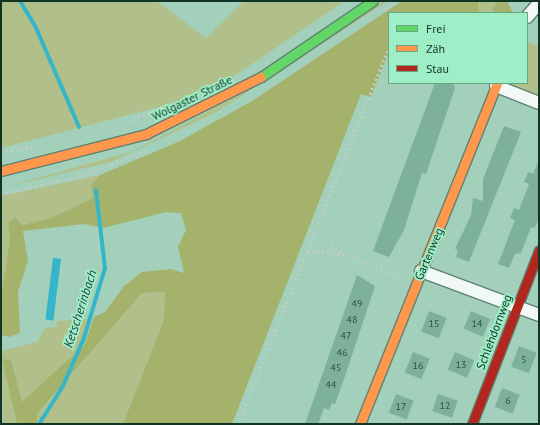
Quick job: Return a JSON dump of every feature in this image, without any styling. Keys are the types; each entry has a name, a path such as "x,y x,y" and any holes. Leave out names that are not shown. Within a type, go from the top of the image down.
{"street":[{"name":"Wolgaster Straße","path":"1,171 146,134 257,80 373,1"},
{"path":"528,16 539,2"},
{"path":"497,84 539,102"},
{"name":"Gartenweg","path":"360,424 497,84"},
{"name":"Schlehdornweg","path":"472,424 539,250"},
{"path":"421,271 539,315"}],"path":[{"path":"238,424 388,49"},
{"path":"117,125 178,101"},
{"path":"1,152 37,145"},
{"path":"331,246 343,254 416,284"},
{"path":"307,250 343,254"}],"green space":[{"path":"1,1 157,1 206,38 244,1 345,1 224,83 171,104 1,148"},
{"path":"383,1 388,1 215,113 111,162 1,188 131,152 253,88"},
{"path":"402,1 478,1 479,12 388,12 388,54 371,97 361,94 232,424 123,424 164,320 165,292 142,293 37,414 37,424 17,424 2,359 11,360 22,402 85,344 94,317 105,312 124,286 142,272 171,269 184,273 178,247 186,230 181,213 166,212 103,228 84,224 23,231 28,261 18,292 20,333 9,337 1,335 1,297 10,239 8,224 15,217 22,225 51,218 93,198 91,184 100,175 178,142 252,101"},
{"path":"478,1 498,1 492,8 494,12 479,12"},
{"path":"498,1 507,1 512,12 494,12 492,8"},
{"path":"528,42 539,46 539,95 512,84 528,84"},
{"path":"100,175 91,184 93,198 51,218 22,225 8,224 10,238 1,297 1,196"},
{"path":"165,292 164,320 123,424 37,424 37,415 142,293"},
{"path":"92,320 85,343 22,403 11,360 2,359 17,424 3,424 1,351 37,342 46,327 56,328 57,321"}],"water":[{"path":"53,258 61,259 53,321 45,320"}],"building":[{"path":"435,84 453,84 455,88 426,174 422,173 404,230 389,257 373,251"},
{"path":"504,126 521,132 469,262 456,257 458,250 455,249 471,215 473,198 483,201 483,179"},
{"path":"539,160 539,220 534,228 531,227 521,253 515,254 509,268 498,264 515,220 510,218 514,208 519,210 529,184 524,182 528,172 533,174"},
{"path":"357,275 375,286 343,382 335,404 332,403 329,410 324,408 318,424 305,424"},
{"path":"429,311 447,318 439,338 421,332"},
{"path":"471,311 490,319 483,337 464,328"},
{"path":"519,346 537,353 529,373 511,367"},
{"path":"413,352 430,359 421,379 405,372"},
{"path":"455,352 474,360 467,378 448,369"},
{"path":"502,388 520,395 513,413 495,407"},
{"path":"396,394 414,401 407,419 389,413"},
{"path":"438,394 458,401 452,418 432,411"}],"waterway":[{"name":"Ketscherinbach","path":"20,1 36,28 79,127"},
{"name":"Ketscherinbach","path":"39,424 63,386 84,338 105,268 96,191"}],"traffic: fast":[{"path":"261,77 373,1"}],"traffic: slow":[{"path":"1,171 146,134 261,77"},
{"path":"360,424 497,84"}],"traffic: jam":[{"path":"472,424 539,250"}]}
